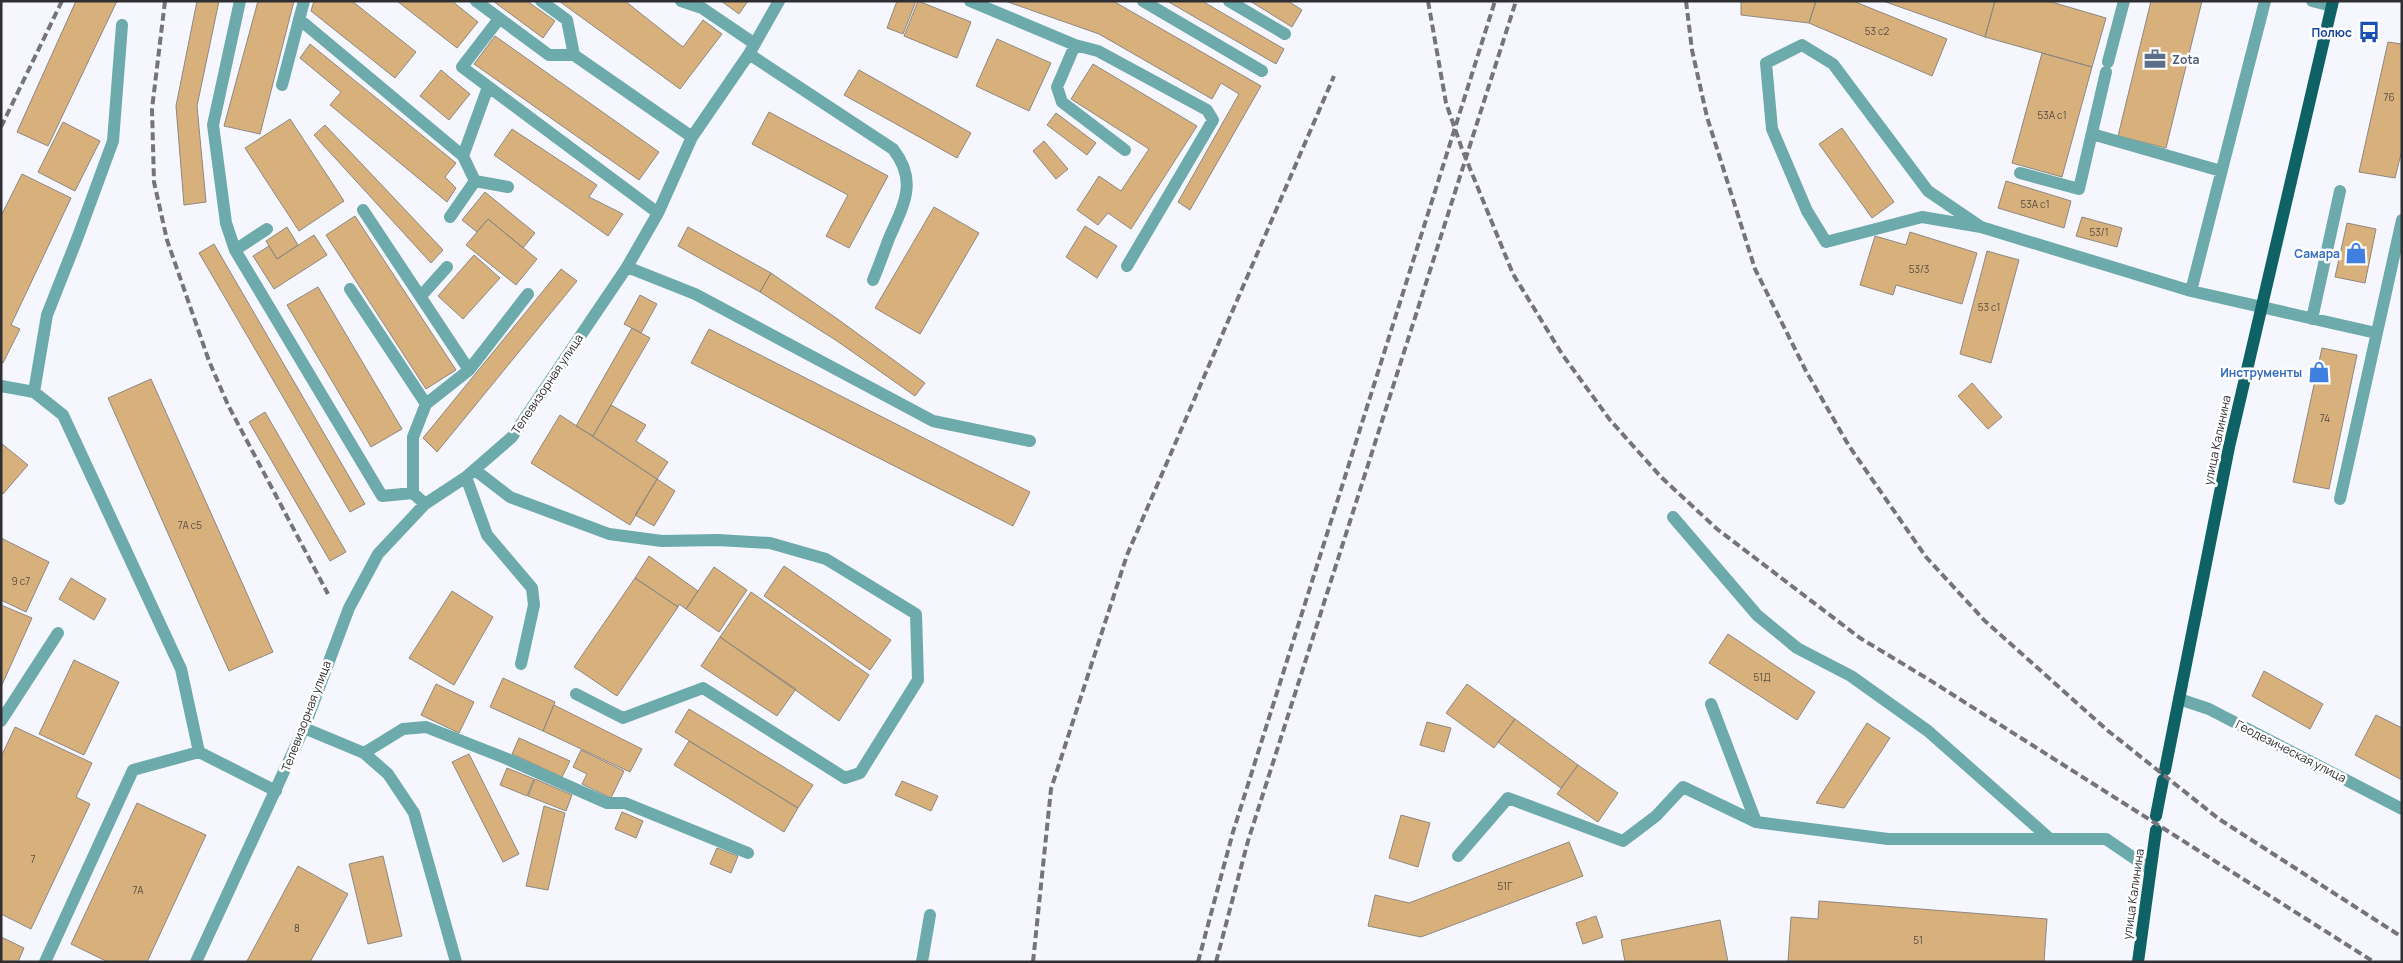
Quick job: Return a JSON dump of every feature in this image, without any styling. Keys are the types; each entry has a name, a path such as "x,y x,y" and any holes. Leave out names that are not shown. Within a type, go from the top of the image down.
{"main road":[{"name":"улица Калинина","path":"2156,816 2227,457 2260,307 2332,4"},
{"name":"улица Калинина","path":"2138,962 2156,830"}],"street":[{"path":"240,1 213,125 226,223 235,250 382,496 413,493"},
{"path":"282,85 304,1"},
{"path":"476,1 549,55 574,55 692,137"},
{"path":"541,1 567,20 574,55"},
{"path":"681,1 702,8 752,49 893,149 902,161 907,175 905,204 873,280"},
{"name":"Телевизорная улица","path":"196,962 304,728 349,608 378,554 425,504 470,473 512,437 627,266 658,213 692,137 752,49 780,1"},
{"path":"970,1 1075,45 1098,51 1207,110 1213,120 1127,266"},
{"path":"1143,1 1262,71"},
{"path":"1229,1 1285,34"},
{"path":"2020,173 2079,189 2124,1"},
{"path":"2191,291 2265,1"},
{"path":"2312,1 2332,4"},
{"path":"299,19 462,156 475,181"},
{"path":"499,19 462,67 658,213"},
{"path":"34,392 46,315 78,239 113,141 122,25"},
{"path":"1075,45 1057,87 1062,102 1126,150"},
{"path":"1981,227 1928,191 1833,64 1802,45 1766,64 1772,129 1806,210 1826,242 1922,217 1981,227 2191,291 2376,333"},
{"path":"462,156 488,87"},
{"path":"2092,134 2221,171"},
{"path":"475,181 508,186"},
{"path":"450,217 475,181"},
{"path":"2312,319 2340,191"},
{"path":"363,210 469,370"},
{"path":"2340,499 2402,220"},
{"path":"235,250 267,229"},
{"path":"627,266 695,294 933,422 1030,441"},
{"path":"421,296 447,267"},
{"path":"350,289 426,404"},
{"path":"425,504 413,493 413,437 426,404 469,370 528,294"},
{"path":"1,386 34,392 63,416 181,669 199,752"},
{"path":"470,473 487,534 532,588 534,605 521,664"},
{"path":"470,473 510,496 609,534 662,541 770,542 826,559 916,614 918,680 860,773 844,778 703,688 623,718 576,694"},
{"path":"1673,517 1757,615 1797,648 1851,676 1928,731 2050,839"},
{"path":"1,720 58,633"},
{"name":"Геодезическая улица","path":"2179,699 2209,709 2402,809"},
{"path":"1711,704 1756,822"},
{"path":"364,753 403,729 426,727 506,758 607,803 625,803 748,852"},
{"path":"304,728 364,753 388,774 414,813 456,962"},
{"path":"45,962 134,770 199,752 276,791"},
{"path":"1458,856 1508,798 1623,841 1656,816 1683,788 1756,822 1888,839 2106,840 2150,869"},
{"path":"922,962 930,915"}],"building":[{"path":"76,1 117,1 48,146 17,132"},
{"path":"197,1 219,1 197,106 206,202 184,205 176,106"},
{"path":"258,1 294,1 260,134 224,126"},
{"path":"314,1 352,1 416,52 395,78 311,11"},
{"path":"397,1 452,1 478,22 457,48"},
{"path":"493,1 527,1 555,21 543,38"},
{"path":"559,1 625,1 683,47 703,20 722,34 680,89"},
{"path":"721,1 748,1 739,14"},
{"path":"897,1 916,1 903,34 887,28"},
{"path":"918,1 971,22 957,58 904,36"},
{"path":"1005,1 1113,1 1261,86 1190,210 1178,202 1239,94 1221,83 1212,99 1099,34"},
{"path":"1167,1 1202,1 1284,49 1276,64"},
{"path":"1250,1 1288,1 1302,10 1292,27"},
{"path":"1741,1 1816,1 1809,23 1741,15"},
{"path":"1816,1 1853,1 1947,39 1932,76 1809,23"},
{"path":"1883,1 1995,1 1985,37"},
{"path":"1995,1 2048,1 2106,18 2092,67 1985,37"},
{"path":"2151,1 2202,1 2166,148 2118,136"},
{"path":"495,36 659,152 639,180 474,64"},
{"path":"997,39 1051,63 1029,111 976,86"},
{"path":"2388,42 2402,44 2402,150 2395,178 2359,172"},
{"path":"310,44 456,163 445,177 456,188 447,202 330,105 341,92 300,58"},
{"path":"2042,53 2092,67 2062,177 2012,163"},
{"path":"1093,64 1197,126 1131,229 1108,213 1098,225 1077,210 1099,176 1121,191 1149,149 1071,99"},
{"path":"441,70 470,94 449,120 420,96"},
{"path":"859,70 971,133 957,158 844,95"},
{"path":"769,112 888,176 849,248 826,236 848,195 752,144"},
{"path":"1056,113 1096,143 1087,155 1047,125"},
{"path":"290,119 344,201 299,231 245,148"},
{"path":"63,122 100,141 75,191 38,172"},
{"path":"325,125 443,250 431,263 314,135"},
{"path":"1842,128 1894,202 1872,218 1819,144"},
{"path":"512,129 597,185 589,197 623,214 608,236 494,155"},
{"path":"1044,141 1068,169 1056,179 1033,151"},
{"path":"22,174 71,198 11,325 20,329 3,363 1,362 1,216"},
{"path":"2006,181 2071,201 2064,228 1998,208"},
{"path":"485,192 535,233 523,248 488,219 477,232 462,220"},
{"path":"934,207 979,233 920,334 875,308"},
{"path":"355,216 456,370 426,389 326,235"},
{"path":"2082,217 2122,228 2117,247 2076,236"},
{"path":"488,219 537,259 516,285 466,245"},
{"path":"2347,223 2376,229 2365,283 2335,277"},
{"path":"1085,226 1117,246 1097,278 1066,257"},
{"path":"287,227 298,245 277,259 266,241"},
{"path":"688,227 771,273 760,292 678,246"},
{"path":"1910,232 1977,253 1962,304 1896,285 1893,295 1860,285 1875,236 1906,245"},
{"path":"314,235 327,255 274,289 253,256 269,246 277,259"},
{"path":"214,244 365,504 350,512 199,253"},
{"path":"1987,251 2019,260 1991,363 1960,354"},
{"path":"474,255 500,278 463,319 438,296"},
{"path":"561,269 577,281 437,452 423,438"},
{"path":"771,273 925,383 915,396 837,341 760,292"},
{"path":"318,287 402,429 371,447 287,305"},
{"path":"640,295 657,304 641,333 624,324"},
{"path":"632,328 650,338 593,436 576,426"},
{"path":"709,329 1030,492 1013,526 691,363"},
{"path":"2322,348 2357,355 2329,489 2293,482"},
{"path":"151,379 273,652 229,671 108,398"},
{"path":"1972,383 2002,417 1988,429 1958,396"},
{"path":"611,405 646,425 636,441 668,462 657,479 593,436"},
{"path":"265,412 346,552 330,561 249,422"},
{"path":"560,415 657,479 630,525 531,463"},
{"path":"1,443 28,465 3,494 1,492"},
{"path":"657,479 675,491 654,526 635,515"},
{"path":"1,538 49,562 26,612 1,600"},
{"path":"649,556 698,591 686,609 679,604 678,607 635,578"},
{"path":"784,566 891,640 870,670 764,596"},
{"path":"714,567 747,590 719,632 686,609"},
{"path":"71,578 106,599 94,620 59,599"},
{"path":"635,578 678,607 617,696 574,667"},
{"path":"452,591 493,617 454,685 409,658"},
{"path":"751,592 869,675 839,721 720,637"},
{"path":"1,605 32,618 1,687"},
{"path":"1728,634 1815,692 1797,720 1709,663"},
{"path":"720,637 796,689 777,716 701,666"},
{"path":"74,660 119,682 84,755 39,734"},
{"path":"2264,671 2323,704 2310,729 2252,696"},
{"path":"503,678 555,702 543,731 490,707"},
{"path":"436,684 474,702 459,733 421,715"},
{"path":"1467,684 1515,719 1494,748 1446,713"},
{"path":"554,705 642,749 630,772 543,731"},
{"path":"689,709 813,785 798,808 675,732"},
{"path":"2376,715 2402,728 2402,780 2355,755"},
{"path":"1515,719 1578,765 1561,788 1498,742"},
{"path":"1427,722 1451,728 1444,752 1420,745"},
{"path":"1867,723 1890,738 1844,808 1816,803"},
{"path":"15,727 92,763 76,797 90,804 31,929 1,914 1,757"},
{"path":"519,738 570,761 562,777 512,754"},
{"path":"689,741 798,808 784,832 674,765"},
{"path":"581,750 624,771 611,798 582,784 587,774 573,767"},
{"path":"469,754 519,854 503,862 452,762"},
{"path":"1578,765 1618,793 1598,822 1557,794"},
{"path":"507,768 534,779 527,796 500,785"},
{"path":"535,779 572,795 566,811 528,796"},
{"path":"902,781 938,796 931,811 895,795"},
{"path":"137,803 206,835 147,962 108,962 71,944"},
{"path":"544,806 565,813 548,890 526,886"},
{"path":"622,812 643,821 636,838 615,829"},
{"path":"1401,815 1430,823 1418,867 1389,858"},
{"path":"1569,842 1583,876 1421,937 1368,926 1375,895 1409,903"},
{"path":"717,848 738,856 731,873 710,864"},
{"path":"383,856 402,936 368,944 349,864"},
{"path":"298,866 348,894 310,962 247,961"},
{"path":"1819,901 2047,919 2044,962 1788,962 1791,917 1818,919"},
{"path":"1596,916 1603,937 1583,944 1576,923"},
{"path":"1720,920 1728,962 1625,962 1621,940"},
{"path":"1,937 24,948 18,962 1,962"}],"railway":[{"path":"1,127 62,1"},
{"path":"165,1 152,109 154,182 167,240 209,361 228,405 328,594"},
{"path":"1428,1 1446,103 1462,149 1513,274 1562,354 1610,420 1661,477 1717,529 1860,638 1928,679 2374,962"},
{"path":"1198,962 1233,832 1495,1"},
{"path":"1216,962 1248,841 1516,1"},
{"path":"1686,1 1692,50 1707,117 1755,269 1806,371 1849,446 1926,557 1985,621 2107,730 2219,819 2402,937"},
{"path":"1033,962 1051,789 1127,555 1334,76"}],"place":[{"name":"Полюс","path":"2369,32"},
{"name":"Zota","path":"2155,59"},
{"name":"Самара","path":"2356,253"},
{"name":"Инструменты","path":"2319,372"}]}
